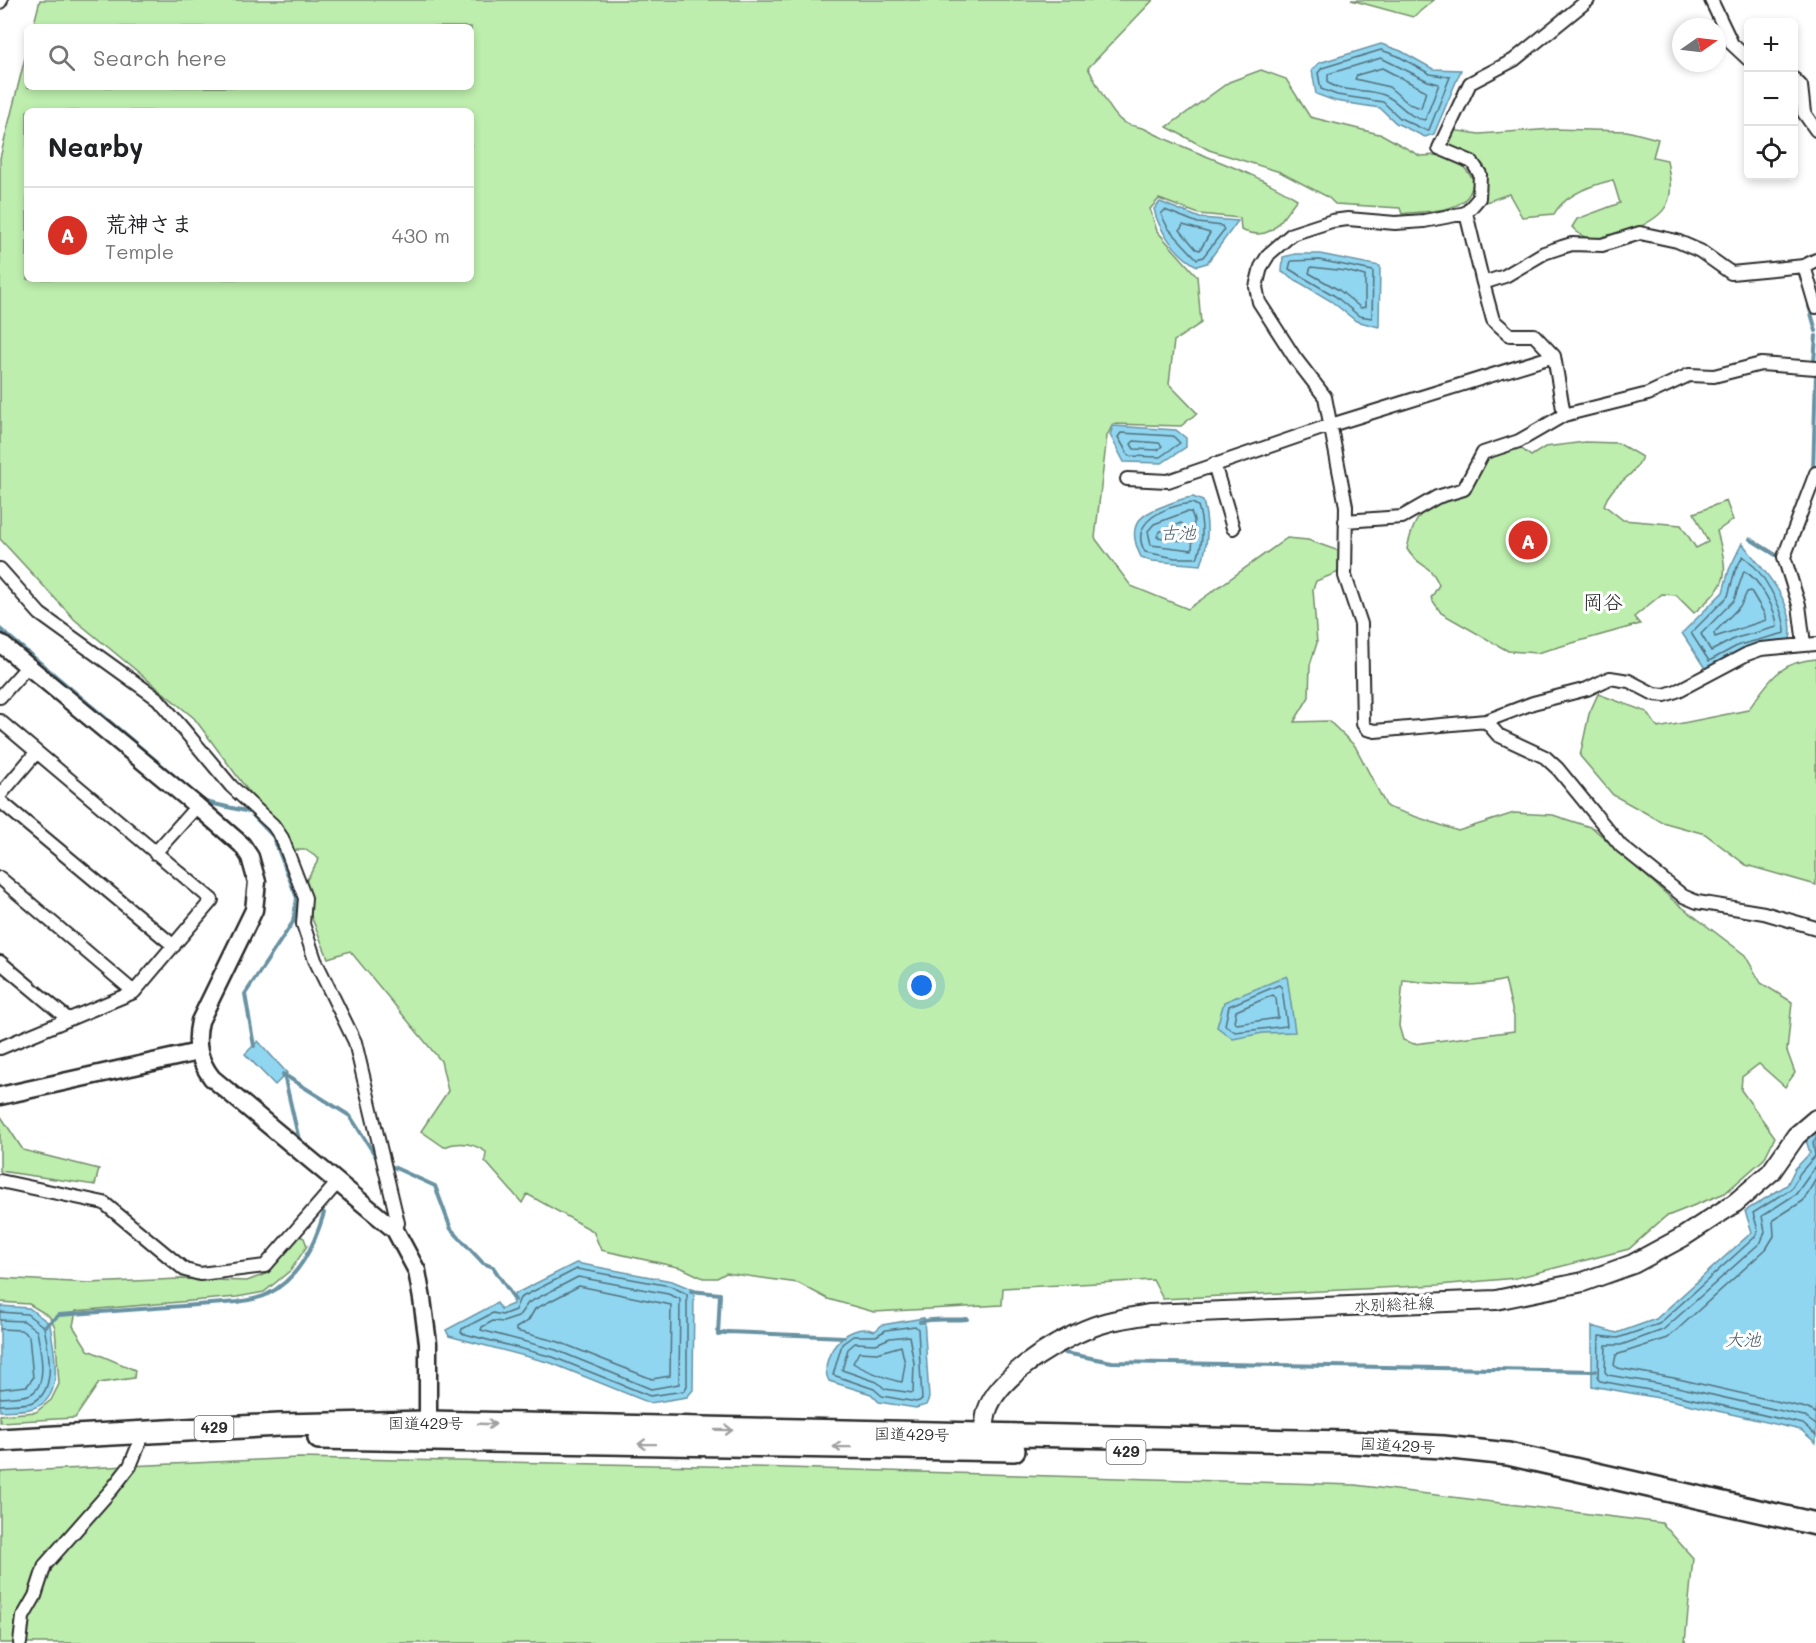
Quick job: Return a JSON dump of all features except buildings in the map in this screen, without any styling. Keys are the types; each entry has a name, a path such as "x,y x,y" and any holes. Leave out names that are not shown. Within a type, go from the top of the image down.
{"highway":[{"name":"国道429号","path":"0,1440 267,1425 984,1443 1441,1460 1557,1476 1756,1526 1816,1537"},
{"name":"国道429号","path":"0,1453 428,1430"},
{"name":"国道429号","path":"984,1443 1346,1442 1443,1447 1508,1454 1758,1513 1816,1524"}],"main road":[{"name":"水別総社線","path":"984,1443 987,1410 999,1389 1036,1357 1107,1322 1149,1314 1496,1300 1583,1282 1633,1264 1683,1237 1735,1203 1771,1172 1796,1136 1816,1119"}],"street":[{"path":"1588,0 1514,60 1470,83 1439,148 1472,162 1480,174 1479,198 1466,213 1424,221 1395,223 1348,219 1332,221 1293,234 1269,254 1259,273 1257,295 1296,358 1325,397 1346,506 1345,576 1361,624 1363,724 1367,729 1376,731 1485,721 1533,703 1587,689 1610,678 1629,681 1653,694 1665,695 1747,654 1810,644 1784,556 1816,473"},
{"path":"1711,0 1732,44 1744,55"},
{"path":"1798,84 1804,112 1816,130"},
{"path":"1466,213 1493,320 1510,335 1534,335 1554,356 1564,415"},
{"path":"1483,283 1505,276 1544,253 1562,247 1572,244 1602,245 1640,233 1677,241 1700,251 1731,273 1802,266 1816,260"},
{"path":"1802,266 1816,307"},
{"path":"1127,479 1168,481 1331,425 1554,356"},
{"path":"1345,521 1402,517 1437,497 1464,489 1483,453 1519,441 1564,415 1648,394 1689,375 1714,376 1761,364 1816,368"},
{"path":"1214,464 1233,528"},
{"path":"0,570 40,614 158,699 231,786 273,825 282,838 305,898 303,924 315,960 355,1042 398,1223 395,1230"},
{"path":"0,643 242,845 255,870 257,896 254,910 200,1021 196,1040 198,1052 212,1078 395,1230 417,1271 422,1299 428,1343 428,1430"},
{"path":"0,698 27,667"},
{"path":"0,721 35,754 212,900 134,992 0,1048"},
{"path":"1485,721 1498,735 1545,758 1558,769 1621,846 1683,896 1697,902 1764,913 1816,928"},
{"path":"0,795 35,754"},
{"path":"0,801 174,946"},
{"path":"155,853 197,806"},
{"path":"0,878 134,992"},
{"path":"0,962 68,1019"},
{"path":"0,1096 198,1052"},
{"path":"0,1181 104,1203 185,1270 200,1274 265,1266 338,1182"},
{"path":"20,1643 23,1617 35,1596 45,1565 118,1482 130,1466 139,1444"}],"green space":[{"path":"40,0 1153,0 1088,68 1113,112 1125,123 1145,129 1260,179 1297,199 1274,228 1261,234 1241,230 1240,218 1199,214 1159,199 1150,209 1157,231 1197,276 1201,323 1174,341 1169,384 1197,413 1181,426 1113,424 1107,436 1095,538 1131,586 1188,609 1287,538 1308,540 1339,551 1339,572 1316,581 1313,589 1317,643 1310,665 1309,697 1294,722 1329,721 1355,746 1387,807 1458,831 1514,813 1553,815 1593,828 1674,901 1745,955 1761,983 1792,1002 1787,1051 1795,1073 1785,1087 1759,1064 1742,1077 1741,1090 1775,1137 1764,1159 1725,1193 1665,1217 1629,1249 1516,1278 1439,1285 1163,1299 1153,1280 1003,1288 1002,1305 874,1312 828,1299 798,1283 726,1273 717,1278 703,1278 682,1268 601,1250 593,1231 527,1194 522,1203 485,1161 486,1152 466,1144 444,1147 421,1131 448,1091 441,1061 350,951 328,958 311,916 306,881 319,859 306,850 292,850 194,718 75,620 0,539 0,158 24,62 24,90 474,90 474,24 34,24","holes":["1403,980 1467,985 1505,980 1514,1017 1514,1031 1414,1044 1403,1040 1399,1026"]},
{"path":"1351,0 1434,0 1413,17"},
{"path":"1261,70 1286,79 1310,117 1383,135 1420,156 1438,155 1463,166 1473,179 1471,191 1466,199 1457,205 1436,211 1402,214 1400,208 1335,204 1328,197 1280,172 1209,150 1167,127 1229,82"},
{"path":"1553,129 1627,131 1658,139 1653,157 1667,160 1670,177 1666,206 1645,224 1623,234 1603,239 1588,239 1572,227 1577,219 1620,203 1613,180 1572,196 1554,214 1522,217 1509,194 1483,203 1485,172 1446,145 1452,130 1479,134"},
{"path":"1585,442 1618,443 1642,457 1633,471 1612,491 1604,505 1623,520 1681,525 1696,548 1708,542 1694,513 1726,501 1733,520 1717,531 1724,559 1724,578 1714,594 1694,613 1676,595 1662,594 1634,617 1640,624 1537,653 1508,651 1441,613 1431,598 1439,585 1435,577 1407,549 1420,516 1433,505 1467,493 1485,458 1518,446 1531,456 1545,447","holes":["1529,529 1534,546 1512,551 1508,534"]},
{"path":"1816,659 1816,885 1746,865 1705,834 1662,822 1613,795 1580,756 1589,714 1598,694 1647,712 1658,728 1748,710 1768,682 1783,669 1792,664"},
{"path":"0,1115 23,1150 99,1169 95,1185 0,1171"},
{"path":"300,1236 304,1238 307,1246 291,1270 264,1292 237,1297 76,1311 73,1326 88,1350 135,1370 134,1378 99,1383 75,1418 0,1422 0,1415 36,1412 51,1400 59,1384 55,1327 49,1316 29,1304 0,1302 0,1278 89,1283 179,1279 247,1281 268,1273"},
{"path":"298,1458 752,1467 1355,1485 1662,1523 1693,1558 1685,1643 0,1643 0,1472"}],"water":[{"path":"1381,44 1401,51 1433,69 1461,70 1434,134 1425,137 1396,123 1380,108 1335,101 1316,94 1312,70 1319,63"},
{"path":"1160,202 1200,218 1238,221 1207,263 1197,266 1183,256 1164,234 1154,209"},
{"path":"1295,254 1320,254 1380,266 1379,327 1356,321 1331,301 1282,272 1283,257"},
{"path":"1113,426 1176,430 1186,438 1186,447 1162,463 1124,462 1110,435"},
{"name":"古池","path":"1193,497 1203,501 1206,517 1207,541 1201,565 1152,561 1141,557 1134,532 1139,520 1152,511"},
{"path":"1742,543 1768,576 1783,600 1791,626 1790,640 1758,645 1706,670 1682,633 1723,592 1729,570"},
{"path":"1287,976 1295,1032 1263,1033 1233,1039 1217,1027 1224,1002"},
{"path":"258,1041 287,1073 275,1085 245,1054"},
{"name":"大池","path":"1816,1129 1816,1443 1801,1430 1670,1400 1592,1386 1592,1326 1617,1333 1656,1319 1752,1232 1745,1211 1787,1185 1795,1169 1810,1153 1806,1140"},
{"path":"576,1263 672,1281 694,1290 693,1390 687,1397 650,1403 551,1363 449,1336 446,1330 497,1303 501,1309 513,1304 511,1296"},
{"path":"0,1306 29,1308 50,1324 55,1359 54,1384 44,1403 33,1408 0,1411"},
{"path":"924,1318 929,1398 926,1405 916,1408 879,1402 871,1394 829,1381 826,1372 830,1353 844,1336 853,1331 864,1329 875,1331 882,1325"}],"waterway":[{"path":"1809,306 1816,331"},
{"path":"1814,362 1816,336"},
{"path":"1813,473 1816,373"},
{"path":"1750,539 1779,557 1780,555"},
{"path":"0,629 205,802 250,812 273,836 297,898 293,922 245,994 254,1046"},
{"path":"283,1074 350,1116 375,1155"},
{"path":"284,1075 299,1140"},
{"path":"391,1166 435,1186 451,1229 483,1263 493,1267 515,1300"},
{"path":"45,1326 59,1315 238,1302 263,1296 278,1288 296,1271 310,1249 324,1213"},
{"path":"691,1291 720,1294 718,1335 728,1332 844,1337"},
{"path":"920,1322 967,1319"},
{"path":"1065,1353 1112,1362 1595,1371"}],"place":[{"name":"荒神さま","path":"1528,540"}],"district":[{"name":"岡谷","path":"1603,602"}]}
